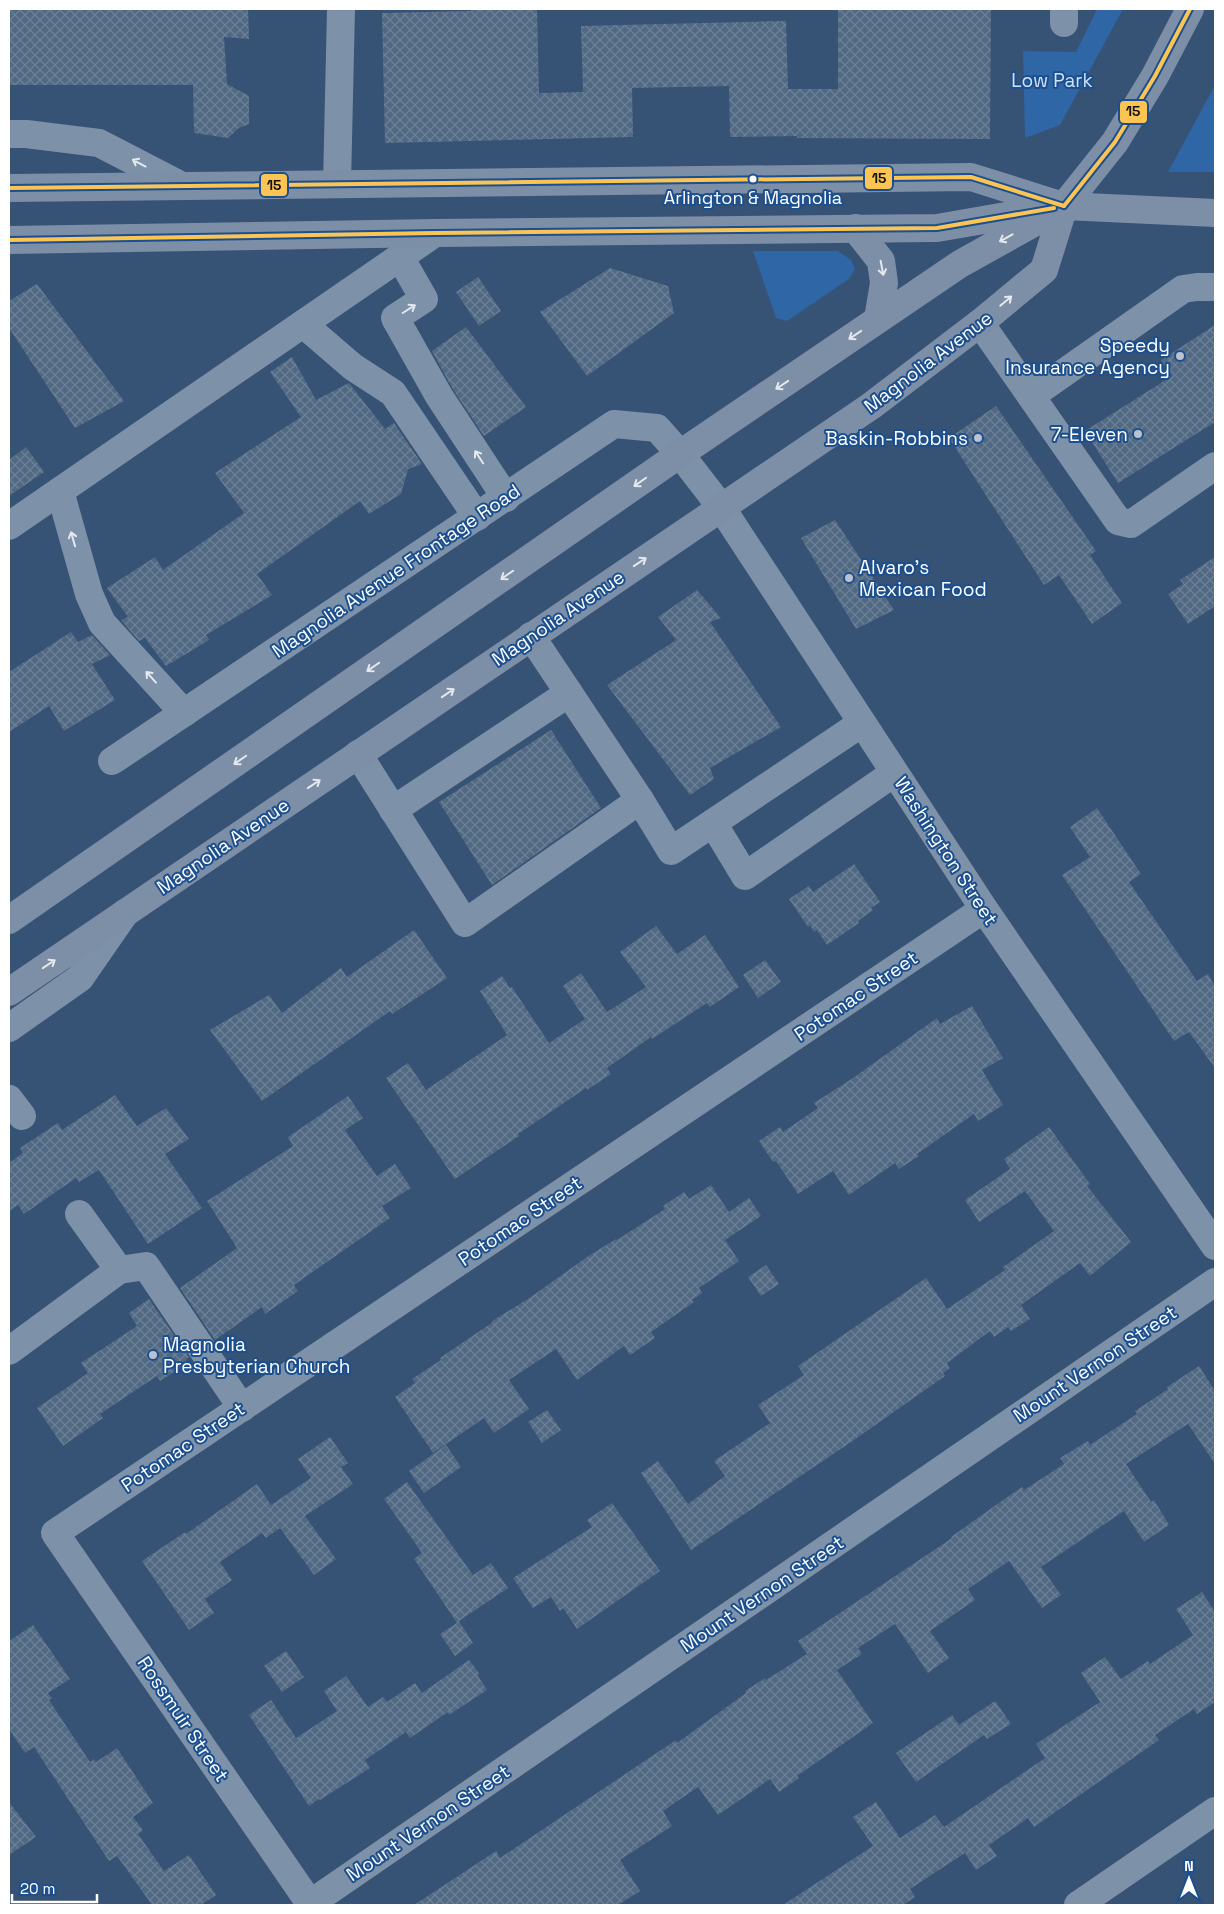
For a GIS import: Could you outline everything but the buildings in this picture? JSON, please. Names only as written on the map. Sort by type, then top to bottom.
[{"type":"main road","name":"Magnolia Avenue","points":[[9,992],[871,406],[980,323],[1044,270],[1064,206],[1115,142],[1154,76],[1190,9]]},
{"type":"main road","points":[[9,188],[971,177],[1064,206]]},
{"type":"main road","points":[[9,240],[937,228],[1064,206],[1215,213]]},
{"type":"main road","name":"Magnolia Avenue","points":[[9,920],[680,454],[878,319],[960,264],[1064,206]]},
{"type":"main road","points":[[855,228],[881,261],[884,283],[878,319]]},
{"type":"street","points":[[337,184],[341,9]]},
{"type":"street","points":[[9,134],[26,134],[99,143],[182,186]]},
{"type":"street","points":[[9,526],[435,233]]},
{"type":"street","points":[[400,257],[424,299],[395,318],[439,396],[506,498]]},
{"type":"street","points":[[1031,396],[1183,289],[1215,287]]},
{"type":"street","points":[[980,323],[1118,521],[1131,524],[1215,466]]},
{"type":"street","points":[[303,324],[353,367],[393,394],[477,517]]},
{"type":"street","name":"Magnolia Avenue Frontage Road","points":[[112,761],[614,424],[657,428],[680,454]]},
{"type":"street","name":"Washington Street","points":[[680,454],[720,507],[984,910],[1215,1246]]},
{"type":"street","points":[[60,491],[89,594],[102,623],[184,713]]},
{"type":"street","points":[[531,636],[640,800],[671,851],[862,723]]},
{"type":"street","points":[[393,810],[569,693]]},
{"type":"street","points":[[358,754],[465,923],[640,800]]},
{"type":"street","points":[[713,823],[745,876],[894,773]]},
{"type":"street","name":"Potomac Street","points":[[55,1533],[984,910]]},
{"type":"street","points":[[9,1028],[80,978],[126,912]]},
{"type":"street","points":[[79,1214],[119,1270]]},
{"type":"street","points":[[9,1351],[119,1270],[146,1266],[242,1408]]},
{"type":"street","name":"Mount Vernon Street","points":[[309,1905],[1215,1282]]},
{"type":"street","name":"Rossmuir Street","points":[[55,1533],[309,1905]]},
{"type":"street","points":[[1078,1905],[1215,1812]]},
{"type":"green space","name":"Low Park","points":[[1097,9],[1123,9],[1060,125],[1025,138],[1023,51],[1076,52]]},
{"type":"green space","points":[[1215,85],[1215,172],[1168,172]]},
{"type":"green space","points":[[753,251],[838,251],[851,260],[855,269],[849,279],[787,321],[776,318]]},
{"type":"transit line","name":"15","points":[[1064,206],[1115,142],[1155,76],[1190,9]]},
{"type":"transit line","name":"15","points":[[9,188],[971,177],[1064,206]]},
{"type":"transit line","name":"15","points":[[9,240],[937,228],[1054,208]]},
{"type":"place","name":"Arlington & Magnolia","points":[[753,179]]},
{"type":"place","name":"Speedy Insurance Agency","points":[[1180,356]]},
{"type":"place","name":"7-Eleven","points":[[1138,434]]},
{"type":"place","name":"Baskin-Robbins","points":[[978,438]]},
{"type":"place","name":"Alvaro's Mexican Food","points":[[849,578]]},
{"type":"place","name":"Magnolia Presbyterian Church","points":[[153,1355]]}]
